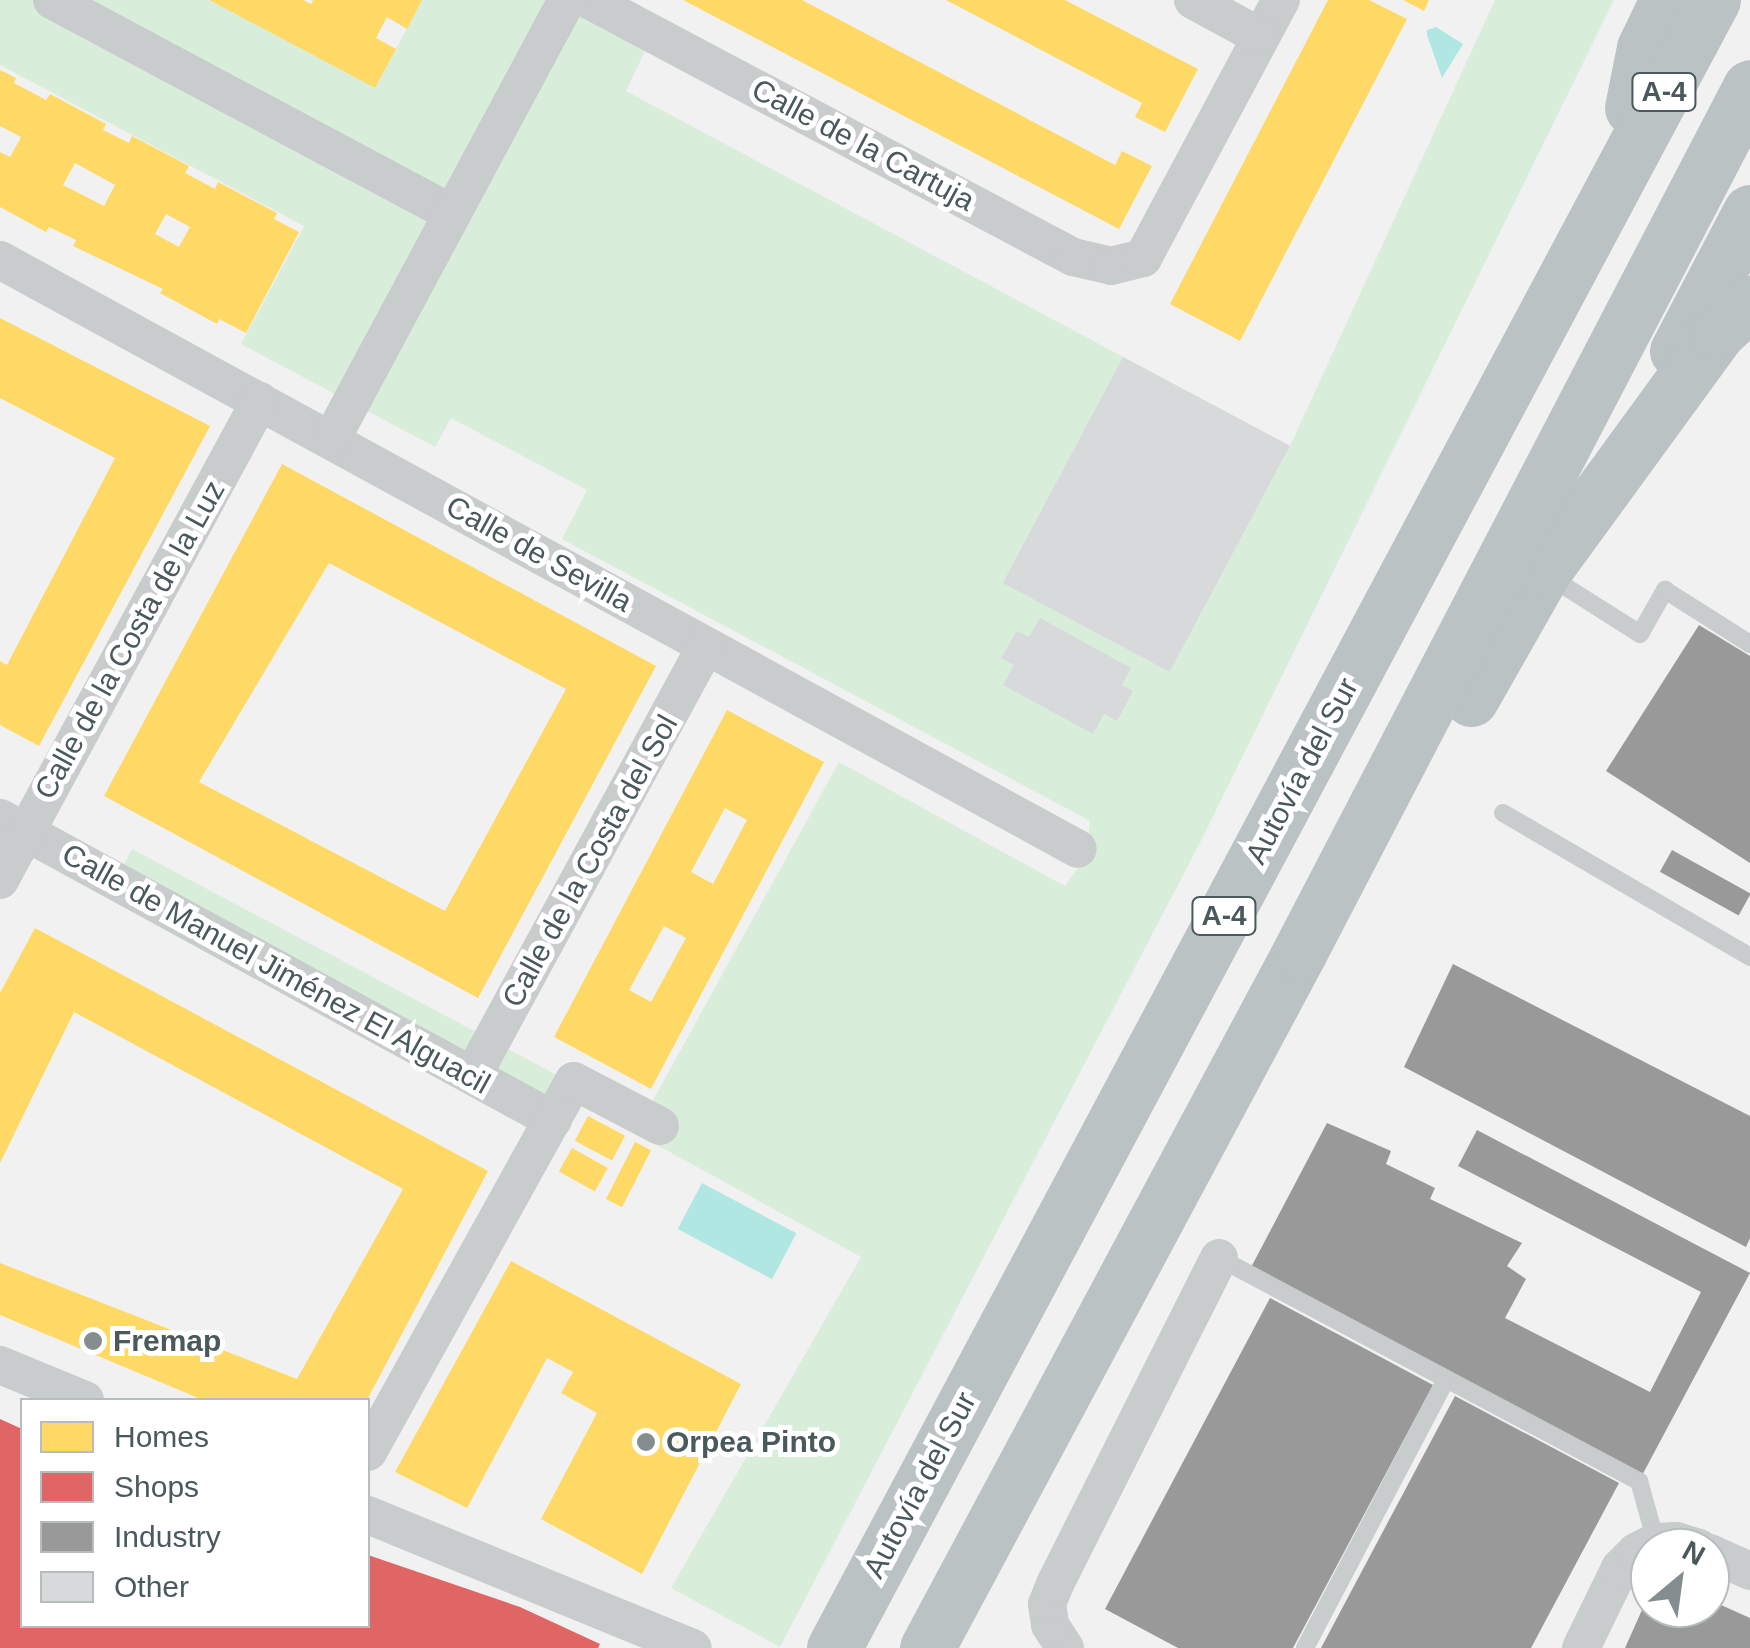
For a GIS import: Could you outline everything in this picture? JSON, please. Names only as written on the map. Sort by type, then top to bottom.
[{"type":"highway","points":[[1615,184],[1644,48],[1667,0]]},
{"type":"highway","name":"Autovía del Sur","points":[[834,1648],[1712,0]]},
{"type":"highway","name":"A-4","points":[[927,1648],[1299,953],[1750,87]]},
{"type":"highway","points":[[1606,486],[1750,212]]},
{"type":"highway","points":[[1299,953],[1388,848],[1542,572],[1717,333],[1750,303]]},
{"type":"street","points":[[52,0],[452,214]]},
{"type":"street","points":[[331,440],[567,0]]},
{"type":"street","name":"Calle de la Cartuja","points":[[589,0],[648,14],[1073,256],[1111,266],[1143,258],[1261,37]]},
{"type":"street","points":[[1193,0],[1261,37],[1281,0]]},
{"type":"street","name":"Calle de Sevilla","points":[[0,260],[1078,849]]},
{"type":"street","name":"Calle de la Costa de la Luz","points":[[0,880],[13,825],[260,401]]},
{"type":"street","name":"Calle de la Costa del Sol","points":[[473,1076],[706,646]]},
{"type":"street","name":"Calle de Manuel Jiménez El Alguacil","points":[[13,825],[553,1120]]},
{"type":"street","points":[[370,1448],[574,1081],[660,1126]]},
{"type":"street","points":[[1065,1648],[1050,1625],[1048,1604],[1055,1584],[1219,1258]]},
{"type":"street","points":[[0,1365],[80,1398]]},
{"type":"street","points":[[370,1516],[693,1648]]},
{"type":"street","points":[[1581,1648],[1620,1568],[1630,1558]]},
{"type":"lane","points":[[1542,572],[1640,634],[1665,590],[1750,644]]},
{"type":"lane","points":[[1503,813],[1750,957]]},
{"type":"lane","points":[[1219,1258],[1639,1481],[1652,1528]]},
{"type":"lane","points":[[1304,1648],[1446,1380]]},
{"type":"green space","points":[[0,0],[209,0],[375,88],[422,0],[550,0],[645,51],[626,91],[1290,446],[1495,0],[1614,0],[1203,837],[780,1647],[671,1588],[861,1257],[635,1133],[839,762],[1065,886],[1086,856],[1090,821],[562,539],[587,490],[451,418],[435,447],[241,344],[304,226],[0,65]]},
{"type":"green space","points":[[132,849],[561,1077],[536,1124],[107,896]]},
{"type":"water","points":[[1436,27],[1463,44],[1442,78],[1427,35],[1427,30]]},
{"type":"water","points":[[702,1183],[796,1233],[772,1279],[678,1229]]},
{"type":"building: Homes","points":[[209,0],[303,0],[311,4],[313,0],[422,0],[407,29],[387,17],[376,38],[396,49],[375,88]]},
{"type":"building: Homes","points":[[683,0],[802,0],[1115,165],[1122,151],[1152,166],[1119,229]]},
{"type":"building: Homes","points":[[946,0],[1065,0],[1198,69],[1165,132],[1135,117],[1142,103]]},
{"type":"building: Homes","points":[[1328,0],[1369,0],[1407,19],[1240,341],[1170,304]]},
{"type":"building: Homes","points":[[1403,0],[1429,0],[1424,11]]},
{"type":"building: Homes","points":[[0,70],[16,78],[14,83],[46,100],[50,94],[106,124],[103,130],[129,143],[132,136],[189,166],[185,173],[215,189],[218,182],[277,213],[274,219],[299,232],[246,333],[219,319],[217,324],[160,293],[163,289],[73,246],[76,240],[49,227],[46,232],[0,207],[0,152],[10,157],[21,137],[0,126]],"holes":[[[75,163],[115,185],[104,206],[63,185]],[[166,214],[190,227],[179,247],[155,234]]]},
{"type":"building: Homes","points":[[0,318],[210,426],[39,746],[0,725],[0,661],[7,665],[115,458],[0,398]]},
{"type":"building: Homes","points":[[282,464],[656,666],[478,998],[104,796]],"holes":[[[329,563],[566,689],[445,911],[199,782]]]},
{"type":"building: Homes","points":[[727,710],[824,762],[651,1089],[554,1037]],"holes":[[[725,808],[747,820],[713,884],[691,872]],[[664,926],[686,938],[651,1002],[629,990]]]},
{"type":"building: Homes","points":[[35,928],[488,1171],[368,1398],[198,1398],[0,1315],[0,1263],[297,1379],[403,1189],[74,1012],[0,1163],[0,993]]},
{"type":"building: Homes","points":[[588,1116],[625,1136],[612,1160],[575,1141]]},
{"type":"building: Homes","points":[[635,1142],[651,1150],[622,1207],[606,1199]]},
{"type":"building: Homes","points":[[572,1148],[608,1168],[595,1191],[559,1172]]},
{"type":"building: Homes","name":"Orpea Pinto","points":[[511,1261],[741,1384],[642,1574],[541,1519],[597,1413],[561,1393],[573,1372],[547,1358],[467,1508],[395,1472]]},
{"type":"building: Shops","points":[[0,1419],[20,1428],[20,1628],[370,1628],[370,1556],[520,1607],[600,1644],[598,1648],[0,1648]]},
{"type":"building: Industry","points":[[1699,625],[1750,656],[1750,863],[1606,771]]},
{"type":"building: Industry","points":[[1672,850],[1750,893],[1739,915],[1660,872]]},
{"type":"building: Industry","points":[[1453,964],[1750,1116],[1750,1238],[1746,1247],[1404,1067]]},
{"type":"building: Industry","points":[[1327,1123],[1391,1151],[1386,1164],[1435,1188],[1430,1199],[1522,1243],[1507,1266],[1526,1279],[1505,1318],[1650,1392],[1701,1292],[1458,1166],[1477,1130],[1750,1273],[1639,1481],[1248,1273]]},
{"type":"building: Industry","points":[[1270,1298],[1433,1385],[1293,1648],[1178,1648],[1105,1609]]},
{"type":"building: Industry","points":[[1455,1396],[1619,1483],[1531,1648],[1321,1648]]},
{"type":"building: Industry","points":[[1730,1609],[1750,1618],[1750,1648],[1625,1648],[1634,1628],[1730,1628]]},
{"type":"building: Other","points":[[1123,357],[1290,446],[1170,672],[1003,583]]},
{"type":"building: Other","points":[[1040,618],[1131,668],[1122,685],[1133,691],[1117,721],[1104,714],[1093,734],[1003,685],[1014,665],[1001,658],[1017,631],[1029,637]]},
{"type":"place","name":"Fremap","points":[[93,1341]]},
{"type":"place","name":"Orpea Pinto","points":[[646,1442]]}]
